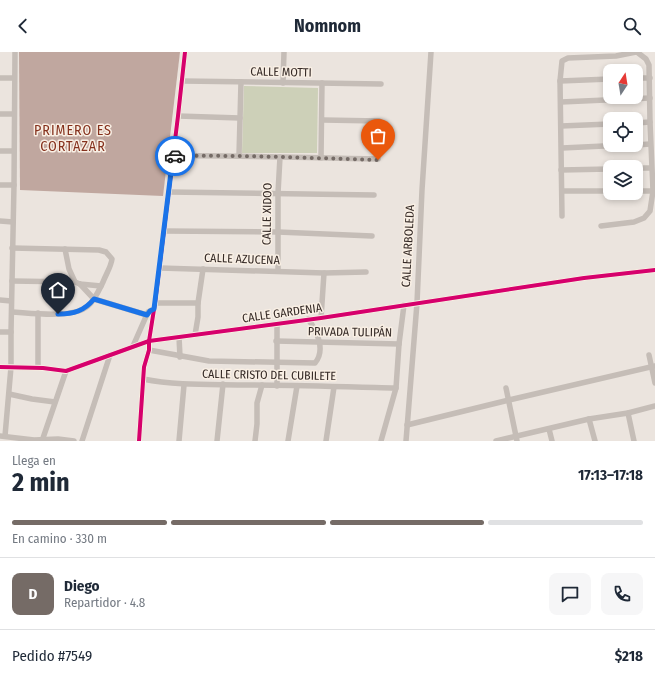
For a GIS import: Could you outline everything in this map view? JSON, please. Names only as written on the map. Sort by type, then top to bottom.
[{"type":"street","points":[[15,52],[11,367],[8,404],[3,436],[42,440],[58,439],[74,441]]},
{"type":"street","points":[[139,441],[144,367],[149,350],[149,341],[156,303],[185,52]]},
{"type":"street","points":[[283,83],[284,52]]},
{"type":"street","name":"CALLE ARBOLEDA","points":[[406,441],[417,303],[422,190],[431,52]]},
{"type":"street","points":[[562,216],[560,81],[562,61],[568,58],[616,56],[637,52],[648,61],[650,78],[650,144],[653,191],[650,211],[644,218],[634,222],[601,226]]},
{"type":"street","points":[[0,78],[14,78]]},
{"type":"street","points":[[643,78],[650,78]]},
{"type":"street","points":[[560,81],[603,79]]},
{"type":"street","name":"CALLE MOTTI","points":[[182,81],[381,84]]},
{"type":"street","points":[[239,155],[241,82]]},
{"type":"street","points":[[321,158],[323,120],[322,83]]},
{"type":"street","points":[[560,102],[650,98]]},
{"type":"street","points":[[0,114],[14,114]]},
{"type":"street","points":[[178,116],[240,118]]},
{"type":"street","points":[[323,120],[379,121]]},
{"type":"street","points":[[643,122],[650,122]]},
{"type":"street","points":[[561,126],[603,124]]},
{"type":"street","points":[[643,144],[650,144]]},
{"type":"street","points":[[562,148],[603,146]]},
{"type":"street","points":[[0,150],[14,151]]},
{"type":"street","points":[[173,156],[239,155],[378,160]]},
{"type":"street","name":"CALLE XIDOO","points":[[278,271],[278,193],[280,157]]},
{"type":"street","points":[[643,168],[651,168]]},
{"type":"street","points":[[561,170],[603,169]]},
{"type":"street","points":[[0,185],[14,185]]},
{"type":"street","points":[[562,191],[603,191]]},
{"type":"street","points":[[643,191],[653,191]]},
{"type":"street","points":[[169,192],[374,195]]},
{"type":"street","points":[[0,221],[13,222]]},
{"type":"street","points":[[164,231],[278,232],[372,236]]},
{"type":"street","points":[[12,248],[99,250],[106,252],[112,259],[94,299],[82,310],[69,314],[12,312]]},
{"type":"street","points":[[65,249],[69,269],[78,283],[94,299],[147,315]]},
{"type":"street","name":"CALLE AZUCENA","points":[[160,268],[324,273],[366,272]]},
{"type":"street","points":[[195,334],[203,269]]},
{"type":"street","name":"CALLE GARDENIA","points":[[66,371],[149,341],[321,318],[584,278],[655,270]]},
{"type":"street","points":[[321,318],[324,273]]},
{"type":"street","points":[[12,280],[78,283],[101,286]]},
{"type":"street","points":[[0,300],[11,301]]},
{"type":"street","points":[[156,303],[198,303]]},
{"type":"street","points":[[380,441],[396,388],[399,344],[404,305]]},
{"type":"street","points":[[133,346],[147,315],[154,309]]},
{"type":"street","points":[[38,313],[38,368]]},
{"type":"street","points":[[149,350],[209,362],[277,362],[310,364],[317,362],[320,342],[315,328],[308,319]]},
{"type":"street","points":[[277,324],[277,386]]},
{"type":"street","points":[[0,332],[11,332]]},
{"type":"street","points":[[179,337],[180,357]]},
{"type":"street","name":"PRIVADA TULIPÁN","points":[[276,341],[399,344]]},
{"type":"street","points":[[82,441],[110,355]]},
{"type":"street","points":[[649,355],[653,367],[655,383]]},
{"type":"street","points":[[0,367],[58,369],[66,371],[42,440]]},
{"type":"street","points":[[407,425],[653,367]]},
{"type":"street","name":"CALLE CRISTO DEL CUBILETE","points":[[143,379],[160,383],[175,383],[184,385],[223,384],[396,388]]},
{"type":"street","points":[[217,441],[223,384]]},
{"type":"street","points":[[179,441],[184,385]]},
{"type":"street","points":[[255,441],[257,403],[262,385]]},
{"type":"street","points":[[288,441],[297,386]]},
{"type":"street","points":[[326,441],[334,387]]},
{"type":"street","points":[[506,388],[516,439]]},
{"type":"street","points":[[9,394],[55,402]]},
{"type":"street","points":[[0,404],[8,404]]},
{"type":"street","points":[[496,441],[516,439],[589,419],[628,413],[655,406]]},
{"type":"street","points":[[628,413],[634,441]]},
{"type":"street","points":[[589,419],[594,441]]},
{"type":"street","points":[[549,429],[552,441]]},
{"type":"green space","points":[[244,86],[318,88],[317,153],[242,153]]},
{"type":"building","points":[[19,52],[180,52],[163,196],[20,190]]},
{"type":"cycle path","points":[[139,441],[144,367],[149,350],[185,52]]},
{"type":"cycle path","points":[[0,367],[43,368],[66,371],[149,341],[321,318],[584,278],[655,270]]},
{"type":"way so far","points":[[175,156],[239,155],[378,160]]},
{"type":"district","name":"PRIMERO ES CORTAZAR","points":[[73,138]]},
{"type":"route","points":[[58,314],[69,314],[82,310],[94,299],[147,315],[148,312],[154,309],[173,156],[175,156]]}]
